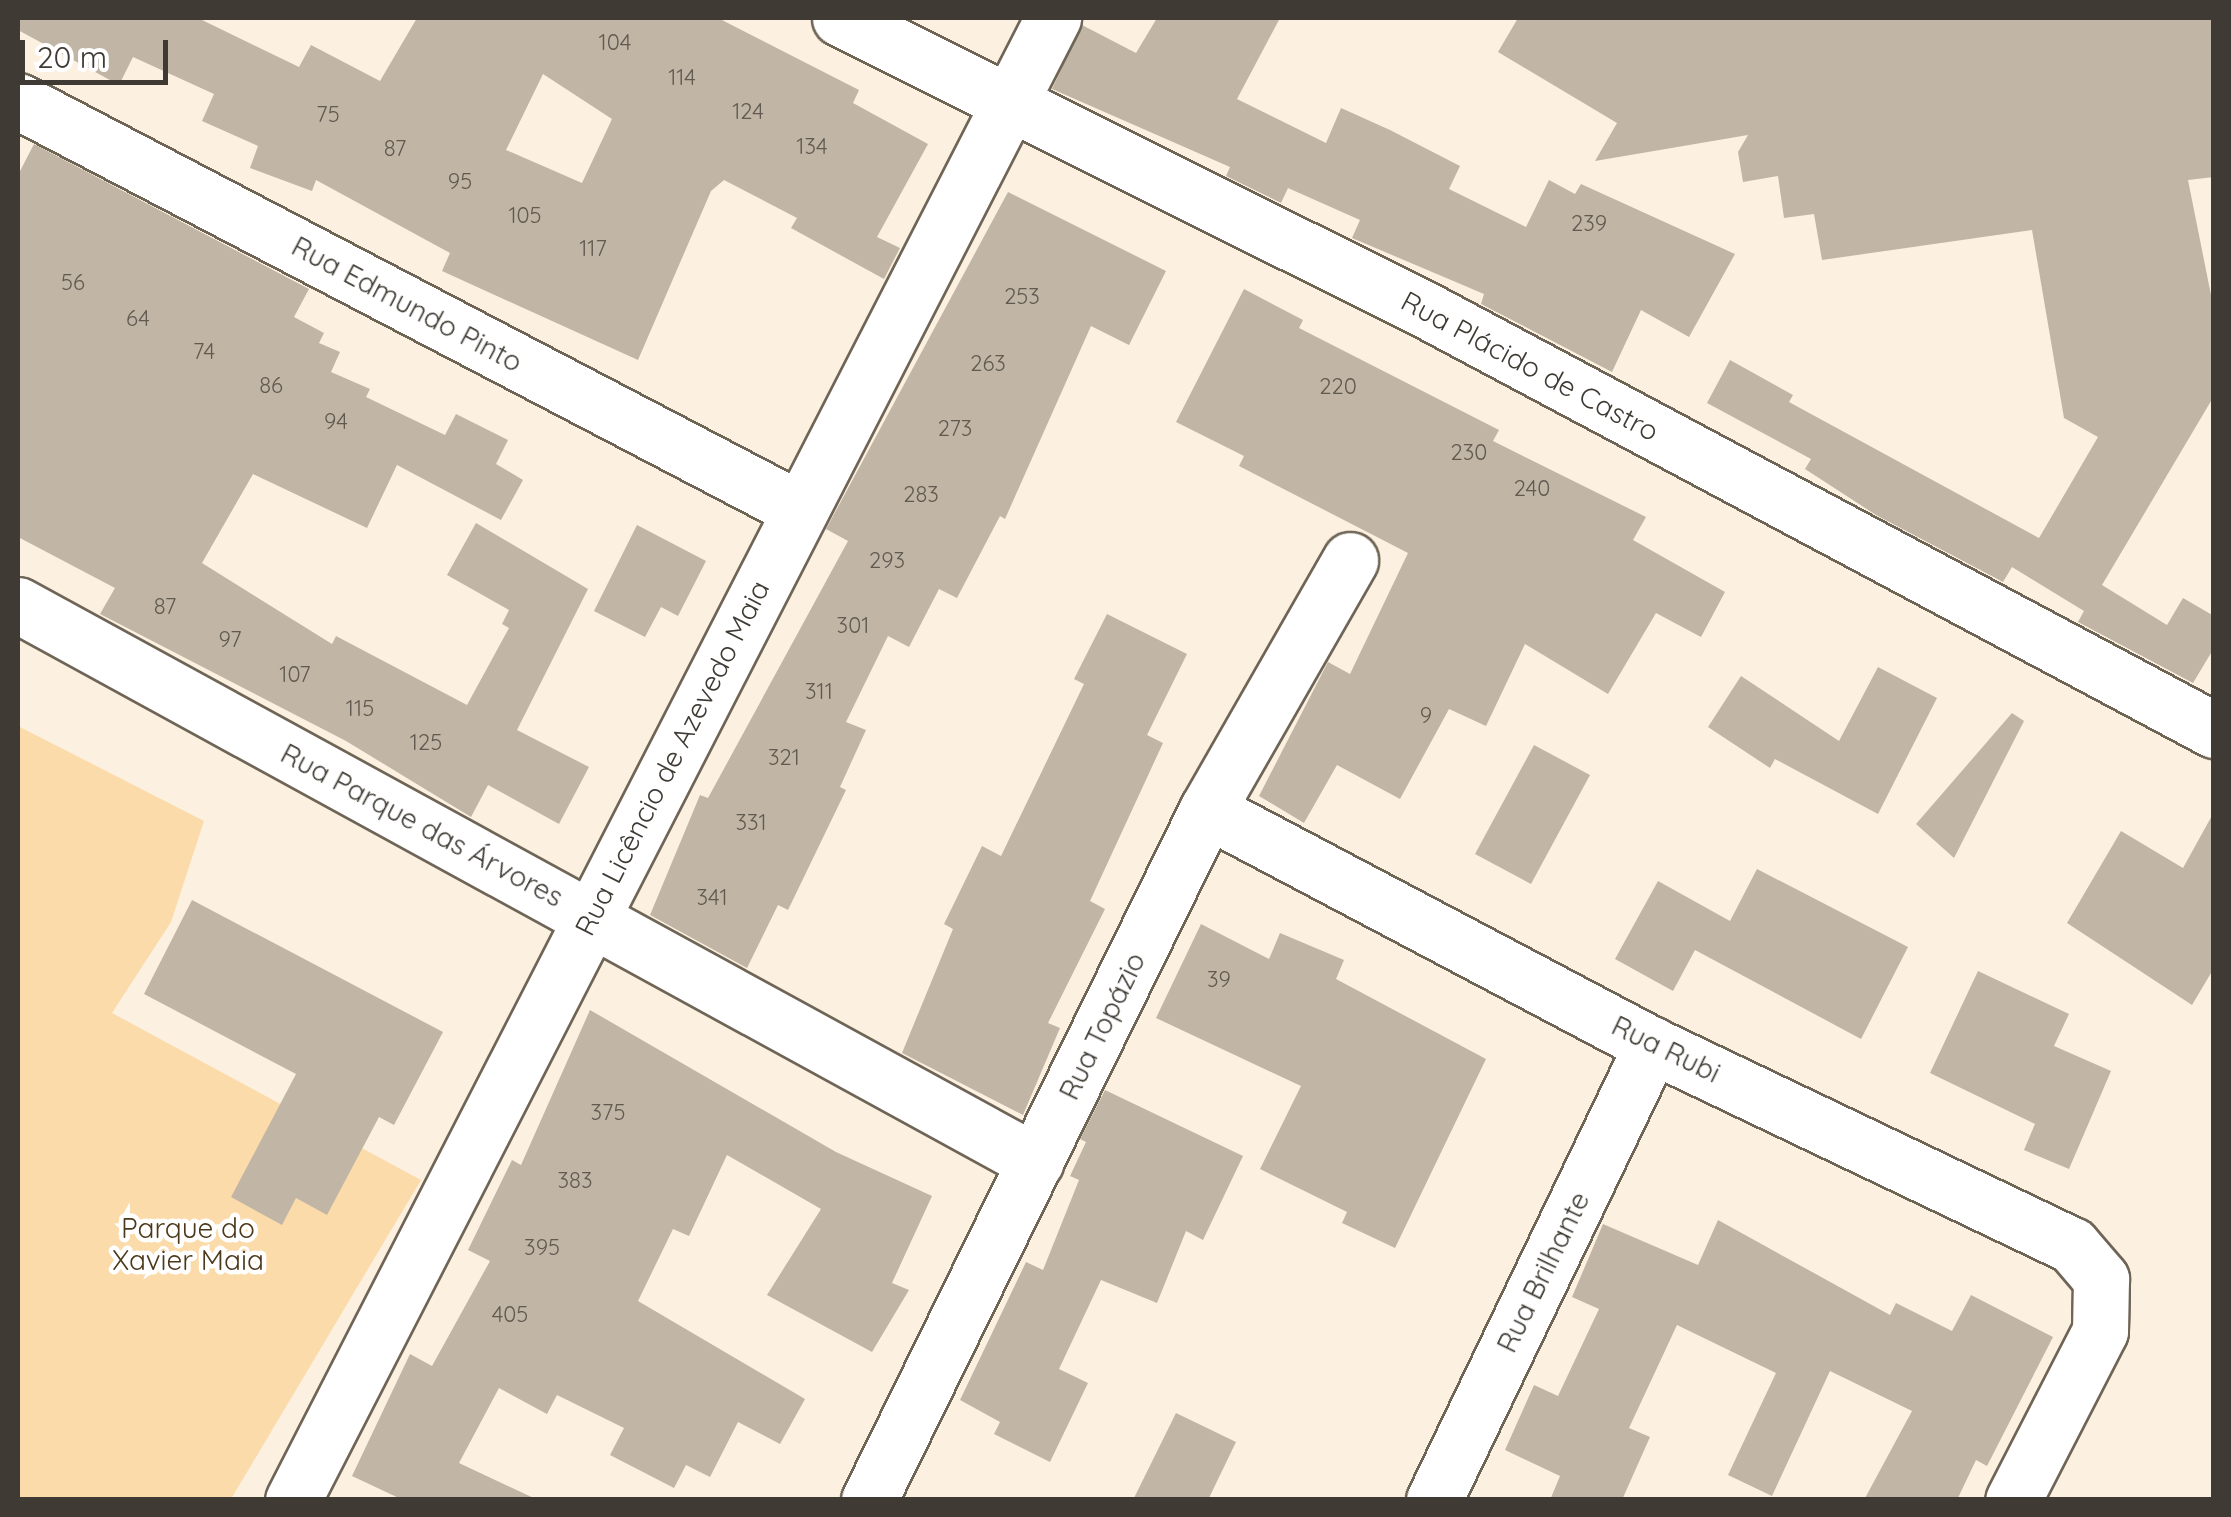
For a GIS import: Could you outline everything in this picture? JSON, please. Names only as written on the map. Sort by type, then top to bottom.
[{"type":"street","name":"Rua Plácido de Castro","points":[[840,18],[1006,105],[1426,310],[2214,730]]},
{"type":"street","name":"Rua Licêncio de Azevedo Maia","points":[[293,1500],[797,508],[1054,18]]},
{"type":"street","name":"Rua Edmundo Pinto","points":[[18,101],[797,508]]},
{"type":"street","name":"Rua Topázio","points":[[869,1500],[1207,810],[1350,560]]},
{"type":"street","name":"Rua Parque das Árvores","points":[[18,605],[594,914],[1036,1162]]},
{"type":"street","name":"Rua Rubi","points":[[1207,810],[1652,1045],[2072,1245],[2100,1279],[2106,1300],[2078,1385],[2013,1500]]},
{"type":"street","name":"Rua Brilhante","points":[[1434,1500],[1652,1045]]},
{"type":"green space","name":"Parque do Xavier Maia","points":[[18,726],[204,821],[171,922],[112,1013],[421,1180],[231,1499],[18,1499]]},
{"type":"building","points":[[18,18],[198,18],[299,67],[311,45],[380,81],[417,18],[718,18],[859,90],[853,103],[928,144],[877,237],[900,248],[884,279],[791,228],[797,218],[724,180],[711,191],[638,360],[442,271],[450,253],[316,180],[312,191],[250,168],[258,146],[202,121],[214,94],[133,57],[119,85],[18,30]],"holes":[[[543,74],[612,119],[582,183],[506,150]]]},
{"type":"building","points":[[1157,18],[1280,18],[1237,99],[1326,143],[1341,108],[1460,166],[1449,189],[1526,227],[1549,180],[1575,194],[1581,184],[1735,254],[1689,337],[1641,310],[1612,372],[1481,304],[1484,294],[1352,238],[1360,220],[1288,188],[1281,203],[1226,176],[1230,167],[1052,89],[1082,25],[1136,53]]},
{"type":"building","points":[[1518,18],[2214,18],[2214,177],[2188,180],[2214,310],[2214,396],[2102,585],[2167,625],[2183,598],[2214,616],[2214,648],[2193,683],[2078,622],[2084,611],[2012,567],[2003,582],[1876,515],[1805,469],[1811,459],[1707,403],[1730,360],[1793,395],[1789,402],[2039,538],[2098,437],[2064,418],[2032,230],[1822,260],[1814,214],[1784,218],[1778,176],[1743,182],[1738,152],[1748,135],[1595,161],[1617,123],[1498,52]]},
{"type":"building","points":[[34,144],[309,289],[294,317],[324,333],[319,343],[340,352],[331,372],[370,389],[366,397],[445,435],[456,414],[508,440],[496,464],[523,480],[501,520],[397,465],[367,528],[253,474],[202,563],[332,644],[336,636],[467,705],[509,628],[502,624],[509,610],[447,575],[476,523],[588,589],[517,730],[589,767],[559,824],[488,785],[471,817],[346,741],[100,614],[115,588],[18,537],[18,175]]},
{"type":"building","points":[[1008,192],[1166,271],[1129,345],[1091,326],[1005,519],[1000,516],[957,598],[939,589],[909,647],[888,636],[846,722],[866,730],[840,787],[846,790],[788,910],[778,905],[747,968],[650,915],[700,795],[708,798],[848,541],[826,529]]},
{"type":"building","points":[[1244,289],[1303,320],[1299,328],[1499,430],[1493,441],[1646,517],[1633,540],[1725,592],[1701,637],[1656,613],[1608,694],[1525,644],[1486,726],[1449,709],[1400,799],[1337,765],[1304,823],[1259,796],[1328,662],[1350,674],[1408,553],[1239,466],[1244,456],[1176,422]]},
{"type":"building","points":[[637,525],[706,561],[678,616],[661,607],[645,637],[594,611]]},
{"type":"building","points":[[1107,614],[1187,654],[1147,735],[1163,743],[1090,901],[1105,909],[1048,1023],[1060,1028],[1023,1115],[902,1053],[953,929],[944,924],[982,846],[1001,856],[1084,684],[1074,679]]},
{"type":"building","points":[[1878,667],[1937,698],[1878,814],[1775,759],[1770,768],[1708,727],[1741,676],[1839,741]]},
{"type":"building","points":[[2012,713],[2024,721],[1954,858],[1916,824]]},
{"type":"building","points":[[1534,745],[1590,775],[1531,884],[1475,854]]},
{"type":"building","points":[[2214,812],[2214,968],[2192,1005],[2067,923],[2121,831],[2183,868]]},
{"type":"building","points":[[1757,869],[1908,947],[1861,1039],[1695,950],[1673,991],[1615,959],[1658,881],[1730,921]]},
{"type":"building","points":[[192,900],[443,1032],[394,1125],[379,1117],[327,1215],[296,1198],[282,1225],[231,1197],[296,1074],[144,994]]},
{"type":"building","points":[[1201,924],[1269,959],[1280,933],[1344,960],[1336,979],[1486,1059],[1395,1248],[1342,1223],[1347,1212],[1260,1169],[1301,1086],[1156,1018]]},
{"type":"building","points":[[1978,971],[2069,1014],[2054,1046],[2111,1071],[2069,1169],[2024,1150],[2035,1124],[1930,1073]]},
{"type":"building","points":[[590,1010],[836,1152],[932,1196],[892,1283],[909,1290],[872,1352],[767,1295],[821,1209],[727,1155],[689,1236],[673,1229],[638,1301],[805,1399],[780,1444],[738,1422],[710,1477],[686,1465],[674,1488],[610,1455],[624,1428],[557,1395],[547,1414],[499,1388],[459,1463],[538,1500],[403,1500],[352,1476],[410,1354],[432,1366],[490,1261],[468,1250],[512,1160],[521,1165]]},
{"type":"building","points":[[1105,1090],[1243,1156],[1203,1240],[1186,1231],[1157,1303],[1101,1280],[1059,1369],[1088,1383],[1050,1462],[994,1434],[1000,1422],[960,1400],[1026,1262],[1043,1270],[1079,1180],[1070,1176],[1086,1142],[1080,1139]]},
{"type":"building","points":[[1718,1220],[1890,1315],[1896,1303],[1952,1331],[1971,1295],[2053,1337],[1987,1466],[1976,1460],[1957,1500],[1864,1500],[1912,1411],[1830,1371],[1772,1496],[1728,1475],[1776,1373],[1677,1325],[1629,1428],[1650,1437],[1622,1500],[1550,1500],[1560,1476],[1505,1450],[1534,1385],[1558,1396],[1599,1309],[1572,1297],[1603,1224],[1698,1265]]},
{"type":"building","points":[[1176,1413],[1236,1442],[1208,1500],[1133,1500]]}]
